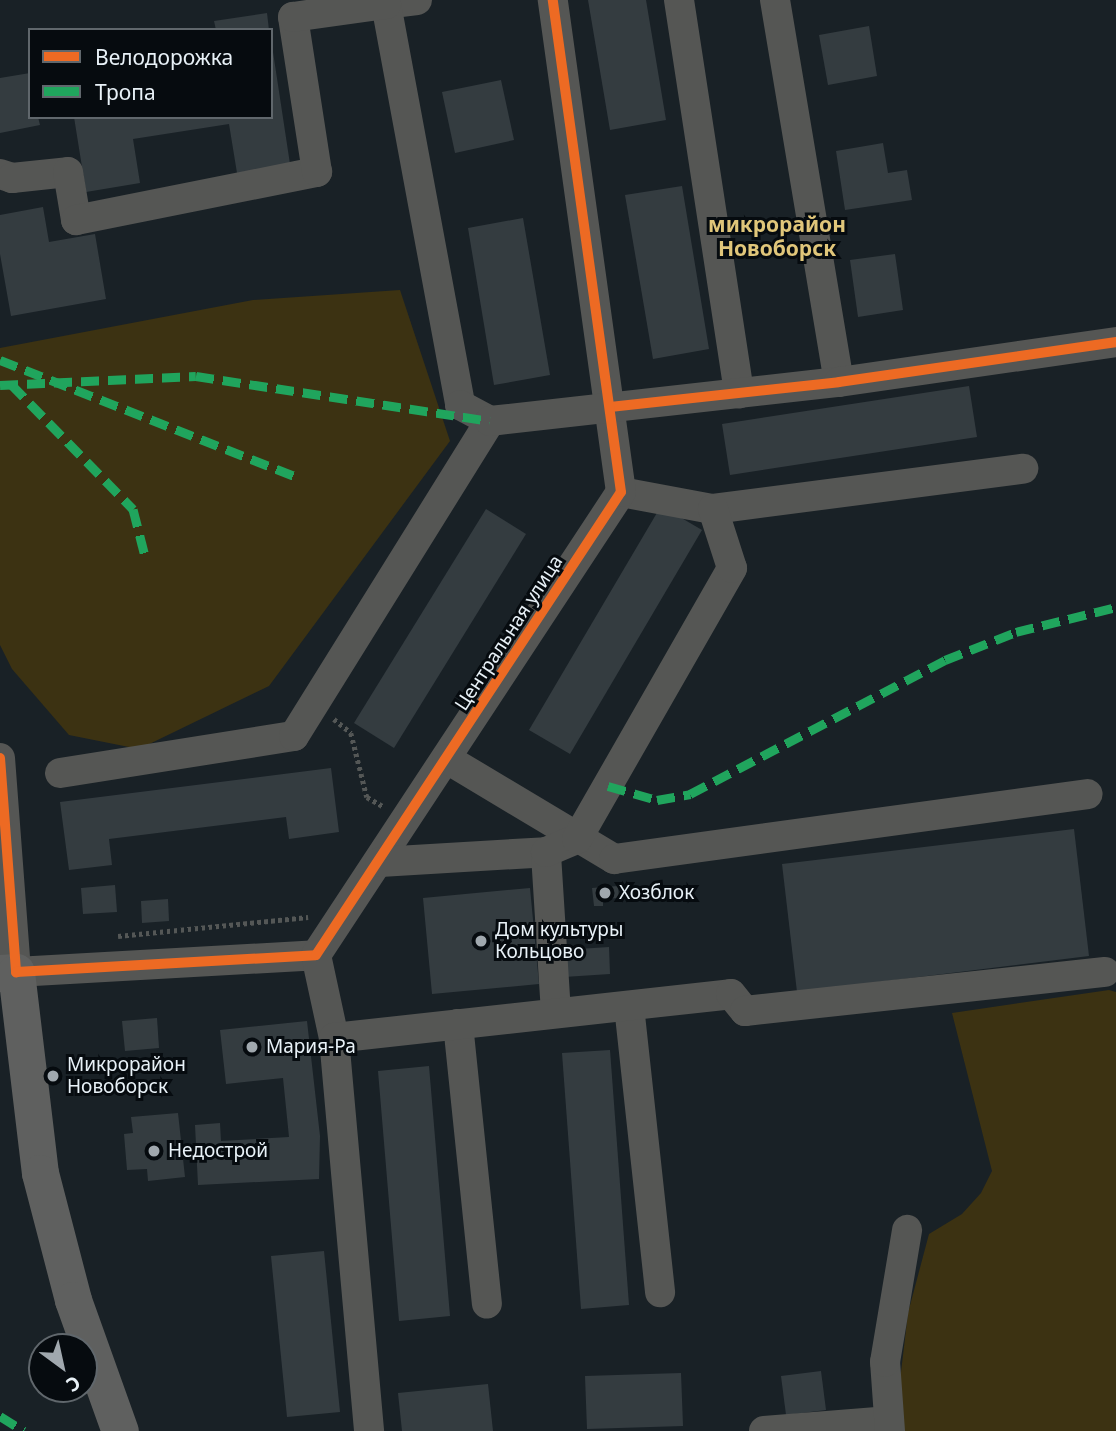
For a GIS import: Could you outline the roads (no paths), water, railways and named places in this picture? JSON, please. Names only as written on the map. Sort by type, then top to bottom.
[{"type":"main road","points":[[8,973],[40,1173],[73,1300],[120,1431]]},
{"type":"street","points":[[0,174],[12,178],[68,173],[76,220],[317,172],[293,17],[417,0]]},
{"type":"street","points":[[553,0],[621,492],[713,509],[1023,469]]},
{"type":"street","points":[[679,0],[739,393]]},
{"type":"street","points":[[775,0],[839,382]]},
{"type":"street","points":[[386,4],[460,405],[490,421],[839,382],[1116,342]]},
{"type":"street","points":[[60,773],[294,736],[490,421]]},
{"type":"street","name":"Центральная улица","points":[[316,955],[380,862],[621,492]]},
{"type":"street","points":[[380,862],[546,852],[577,839],[732,568],[713,509]]},
{"type":"street","points":[[0,758],[8,973],[316,955],[334,1038],[369,1431]]},
{"type":"street","points":[[447,760],[614,859],[1088,794]]},
{"type":"street","points":[[546,852],[556,1013]]},
{"type":"street","points":[[334,1038],[731,994],[745,1011],[1105,972]]},
{"type":"street","points":[[629,1006],[660,1292]]},
{"type":"street","points":[[458,1024],[487,1303]]},
{"type":"street","points":[[764,1431],[888,1426],[885,1362],[907,1230]]},
{"type":"place","name":"Хозблок","points":[[605,893]]},
{"type":"place","name":"Дом культуры Кольцово","points":[[481,941]]},
{"type":"place","name":"Мария-Ра","points":[[252,1047]]},
{"type":"place","name":"Микрорайон Новоборск","points":[[53,1076]]},
{"type":"place","name":"Недострой","points":[[154,1151]]},
{"type":"district","name":"микрорайон Новоборск","points":[[777,236]]}]
